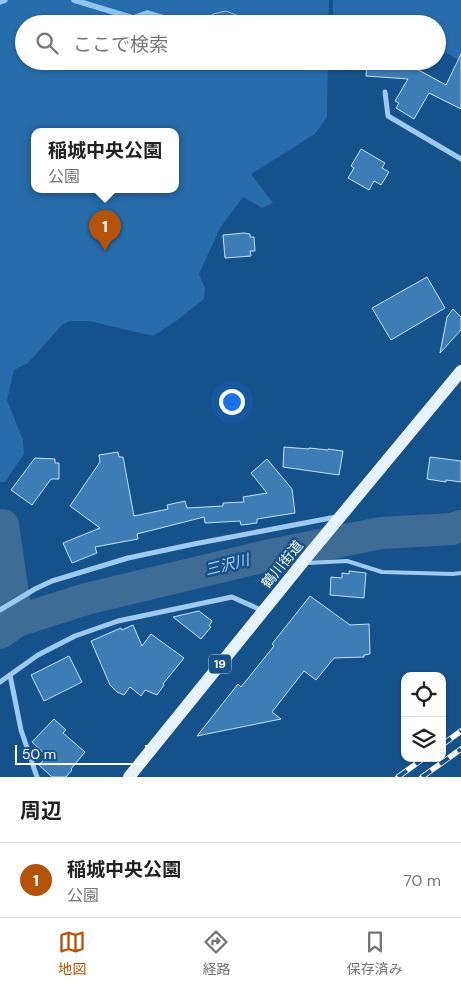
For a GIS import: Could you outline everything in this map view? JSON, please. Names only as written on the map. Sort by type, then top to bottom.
[{"type":"main road","name":"鶴川街道","points":[[129,777],[311,552],[461,372]]},
{"type":"street","points":[[385,92],[388,116],[461,160]]},
{"type":"street","points":[[0,610],[52,581],[128,558],[342,516]]},
{"type":"street","points":[[0,682],[38,655],[75,636],[118,621],[232,597],[264,611]]},
{"type":"street","points":[[10,675],[21,730],[37,777]]},
{"type":"lane","points":[[302,563],[347,561],[382,572],[461,573]]},
{"type":"shaded area","points":[[0,0],[329,0],[328,15],[15,15],[15,70],[328,70],[327,117],[315,134],[251,174],[273,203],[262,208],[243,197],[220,228],[199,274],[205,288],[204,299],[153,336],[89,321],[70,321],[62,325],[28,363],[14,370],[7,400],[23,440],[24,454],[5,482],[0,482]]},
{"type":"shaded area","points":[[333,0],[461,0],[461,61],[446,53],[446,15],[333,15]]},
{"type":"shaded area","points":[[226,11],[236,15],[212,15]]},
{"type":"building","points":[[461,54],[461,109],[429,93],[414,119],[396,108],[399,103],[395,101],[408,79],[366,76],[366,70],[418,70],[446,85]]},
{"type":"building","points":[[361,149],[385,163],[382,168],[389,172],[381,185],[374,181],[369,190],[348,178],[354,168],[351,166]]},
{"type":"building","points":[[244,233],[254,237],[255,251],[250,251],[251,256],[225,258],[223,235]]},
{"type":"building","points":[[427,277],[445,308],[391,340],[372,308]]},
{"type":"building","points":[[453,309],[461,317],[461,330],[440,353],[447,317]]},
{"type":"building","points":[[284,447],[343,451],[339,475],[283,467]]},
{"type":"building","points":[[118,452],[119,457],[123,457],[134,516],[168,509],[167,505],[185,501],[187,508],[223,506],[223,503],[244,502],[243,497],[267,493],[251,473],[267,459],[292,489],[295,513],[257,519],[257,523],[241,525],[240,521],[205,523],[204,517],[137,534],[138,539],[95,547],[97,553],[72,563],[63,543],[100,528],[70,506],[100,462],[99,455]]},
{"type":"building","points":[[430,457],[461,461],[461,482],[427,479]]},
{"type":"building","points":[[35,458],[55,459],[55,463],[59,463],[59,479],[51,479],[32,505],[11,490]]},
{"type":"building","points":[[349,571],[366,573],[364,598],[330,595],[331,577],[342,578],[342,573],[349,574]]},
{"type":"building","points":[[310,596],[350,625],[369,624],[370,654],[364,655],[364,657],[334,658],[316,680],[304,671],[272,712],[281,719],[197,736],[238,684],[241,687],[274,646],[272,644]]},
{"type":"building","points":[[199,611],[212,621],[209,626],[211,627],[201,639],[173,617]]},
{"type":"building","points":[[133,625],[142,646],[151,634],[184,658],[163,684],[157,695],[145,690],[141,696],[130,687],[124,695],[117,692],[110,685],[91,641]]},
{"type":"building","points":[[69,656],[82,682],[44,701],[31,675]]},
{"type":"building","points":[[54,719],[66,730],[63,733],[85,752],[66,777],[52,777],[39,765],[47,756],[32,742]]},
{"type":"waterway","points":[[0,2],[5,0]]},
{"type":"waterway","points":[[74,0],[123,15]]},
{"type":"waterway","points":[[141,15],[147,13],[154,15]]},
{"type":"waterway","points":[[3,525],[17,621]]},
{"type":"waterway","name":"三沢川","points":[[0,633],[17,621],[86,599],[266,556],[381,533],[452,529],[461,526]]},
{"type":"railway","points":[[446,742],[461,731]]},
{"type":"railway","points":[[422,777],[461,749]]},
{"type":"railway","points":[[398,777],[419,762]]},
{"type":"place","name":"稲城中央公園","points":[[105,251]]}]
